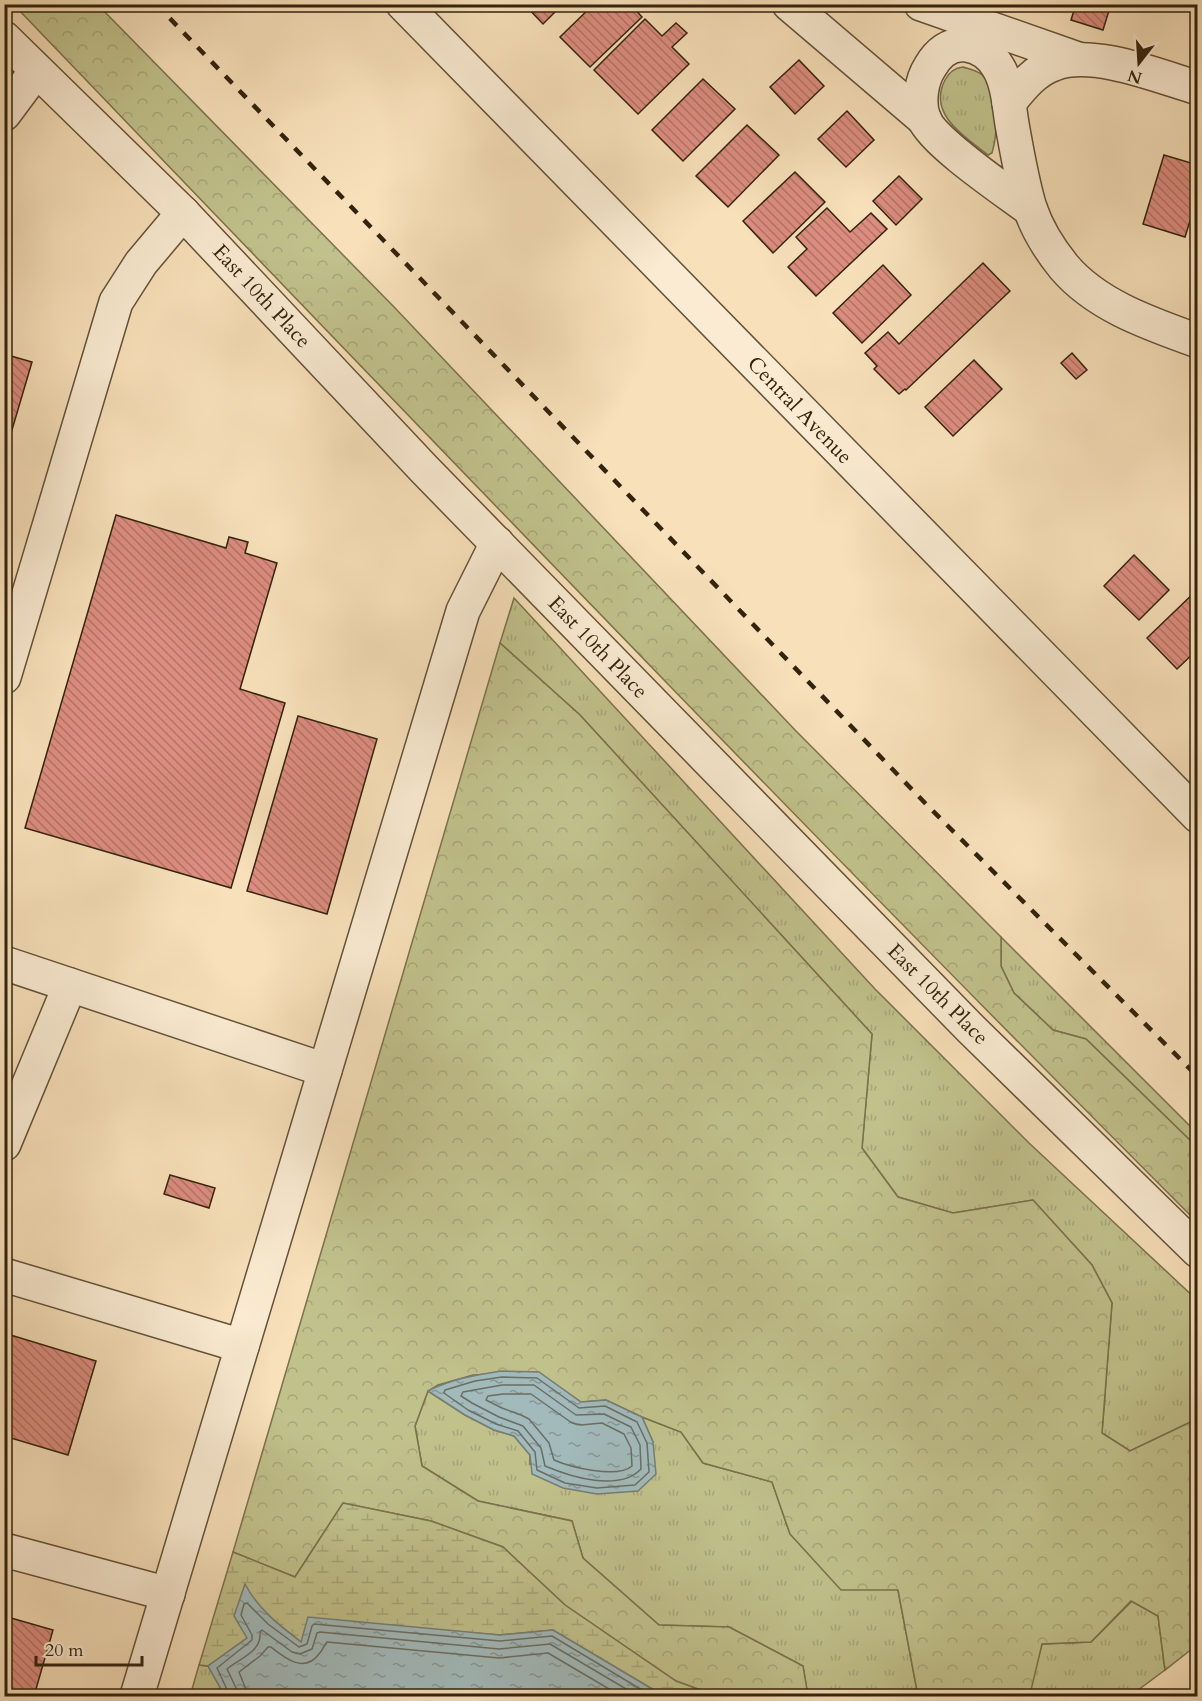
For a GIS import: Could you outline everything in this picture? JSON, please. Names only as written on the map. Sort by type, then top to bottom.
[{"type":"street","name":"Central Avenue","points":[[404,4],[1197,816]]},
{"type":"street","points":[[789,4],[925,120]]},
{"type":"street","points":[[921,4],[1078,59],[1106,62],[1197,88]]},
{"type":"street","name":"East 10th Place","points":[[4,38],[183,213],[497,543],[971,1029],[1197,1251]]},
{"type":"street","points":[[1031,210],[949,148],[934,134],[925,120],[921,106],[922,86],[935,58],[946,48],[960,45],[976,46],[989,55],[999,68],[1009,103],[1031,210],[1051,249],[1066,268],[1091,292],[1153,324],[1197,341]]},
{"type":"street","points":[[1009,103],[1022,87],[1043,70],[1053,64],[1078,59]]},
{"type":"street","points":[[4,114],[36,70]]},
{"type":"street","points":[[4,677],[116,302],[141,263],[183,213]]},
{"type":"street","points":[[137,1696],[463,612],[497,543]]},
{"type":"street","points":[[4,963],[326,1070]]},
{"type":"street","points":[[4,1144],[70,985]]},
{"type":"street","points":[[4,1275],[242,1346]]},
{"type":"street","points":[[4,1551],[168,1594]]},
{"type":"green space","points":[[14,5],[98,5],[395,308],[795,730],[1001,937],[1001,966],[1014,993],[1053,1030],[1086,1039],[1197,1147],[1197,1222],[750,769]]},
{"type":"green space","points":[[963,67],[981,74],[987,81],[994,100],[996,123],[994,145],[992,153],[988,155],[951,124],[941,104],[941,92],[947,77],[954,69]]},
{"type":"green space","points":[[514,598],[875,989],[1029,1143],[1197,1300],[1197,1419],[1130,1451],[1102,1433],[1112,1303],[1092,1265],[1033,1200],[953,1213],[898,1197],[862,1148],[872,1034],[580,715],[500,643]]},
{"type":"green space","points":[[500,643],[580,715],[872,1034],[862,1148],[898,1197],[953,1213],[1033,1200],[1092,1265],[1112,1303],[1102,1433],[1130,1451],[1197,1419],[1197,1645],[1165,1670],[1158,1616],[1131,1601],[1091,1642],[1042,1644],[1031,1690],[1035,1696],[918,1696],[898,1590],[841,1590],[790,1534],[772,1482],[703,1463],[681,1432],[606,1400],[581,1402],[538,1372],[473,1375],[438,1385],[428,1391],[415,1426],[422,1466],[478,1501],[572,1521],[583,1558],[659,1625],[729,1627],[803,1666],[808,1696],[717,1696],[676,1681],[565,1605],[503,1547],[431,1521],[343,1503],[295,1577],[233,1552]]},
{"type":"green space","points":[[1001,937],[1197,1133],[1197,1147],[1086,1039],[1053,1030],[1014,993],[1001,966]]},
{"type":"green space","points":[[428,1391],[465,1415],[494,1430],[514,1436],[530,1455],[530,1464],[653,1442],[642,1417],[681,1432],[703,1463],[772,1482],[790,1534],[898,1590],[918,1696],[808,1696],[803,1666],[729,1627],[659,1625],[583,1558],[572,1521],[478,1501],[422,1466],[415,1426]]},
{"type":"green space","points":[[343,1503],[431,1521],[503,1547],[565,1605],[676,1681],[717,1696],[664,1696],[553,1630],[500,1635],[408,1628],[301,1642],[253,1600],[247,1638],[208,1666],[199,1665],[233,1552],[295,1577]]},
{"type":"green space","points":[[1132,1601],[1158,1616],[1165,1670],[1130,1696],[1035,1696],[1030,1690],[1042,1644],[1091,1642]]},
{"type":"green space","points":[[199,1665],[208,1666],[225,1696],[190,1696]]},
{"type":"water","points":[[501,1371],[539,1372],[581,1402],[606,1400],[642,1417],[653,1442],[656,1474],[638,1491],[597,1494],[563,1488],[532,1474],[530,1455],[514,1436],[494,1430],[465,1415],[428,1391],[455,1380]]},
{"type":"water","points":[[245,1584],[263,1609],[301,1642],[308,1617],[500,1635],[553,1630],[664,1696],[225,1696],[208,1666],[247,1638],[234,1616]]},
{"type":"building","points":[[524,4],[563,4],[543,24]]},
{"type":"building","points":[[594,4],[630,4],[642,17],[590,67],[560,37]]},
{"type":"building","points":[[1076,4],[1111,4],[1103,30],[1071,20]]},
{"type":"building","points":[[645,19],[662,36],[676,23],[687,33],[672,47],[689,64],[638,114],[594,70]]},
{"type":"building","points":[[799,60],[824,86],[795,114],[770,87]]},
{"type":"building","points":[[703,79],[735,109],[683,161],[652,130]]},
{"type":"building","points":[[847,111],[874,140],[846,167],[818,139]]},
{"type":"building","points":[[747,125],[779,155],[728,207],[696,176]]},
{"type":"building","points":[[1164,155],[1198,165],[1198,195],[1185,237],[1143,224]]},
{"type":"building","points":[[795,172],[825,202],[773,253],[743,221]]},
{"type":"building","points":[[899,176],[922,199],[896,225],[873,201]]},
{"type":"building","points":[[827,208],[850,232],[871,213],[887,229],[816,296],[788,267],[807,249],[796,237]]},
{"type":"building","points":[[983,263],[1010,291],[906,390],[899,394],[874,369],[877,366],[865,353],[888,332],[899,344]]},
{"type":"building","points":[[883,265],[911,295],[862,343],[833,313]]},
{"type":"building","points":[[1072,353],[1087,370],[1076,379],[1061,363]]},
{"type":"building","points":[[4,354],[32,362],[4,457]]},
{"type":"building","points":[[974,360],[1002,389],[953,436],[925,407]]},
{"type":"building","points":[[116,515],[226,548],[229,537],[248,542],[245,553],[277,563],[240,689],[285,703],[231,888],[25,828]]},
{"type":"building","points":[[1134,555],[1169,590],[1139,620],[1104,586]]},
{"type":"building","points":[[1198,589],[1198,649],[1177,669],[1147,638]]},
{"type":"building","points":[[298,716],[377,739],[327,914],[247,891]]},
{"type":"building","points":[[170,1175],[215,1188],[209,1208],[164,1194]]},
{"type":"building","points":[[4,1333],[96,1361],[68,1455],[4,1436]]},
{"type":"building","points":[[4,1616],[53,1630],[34,1696],[4,1696]]},
{"type":"railway","points":[[156,4],[925,803],[1198,1077]]}]
